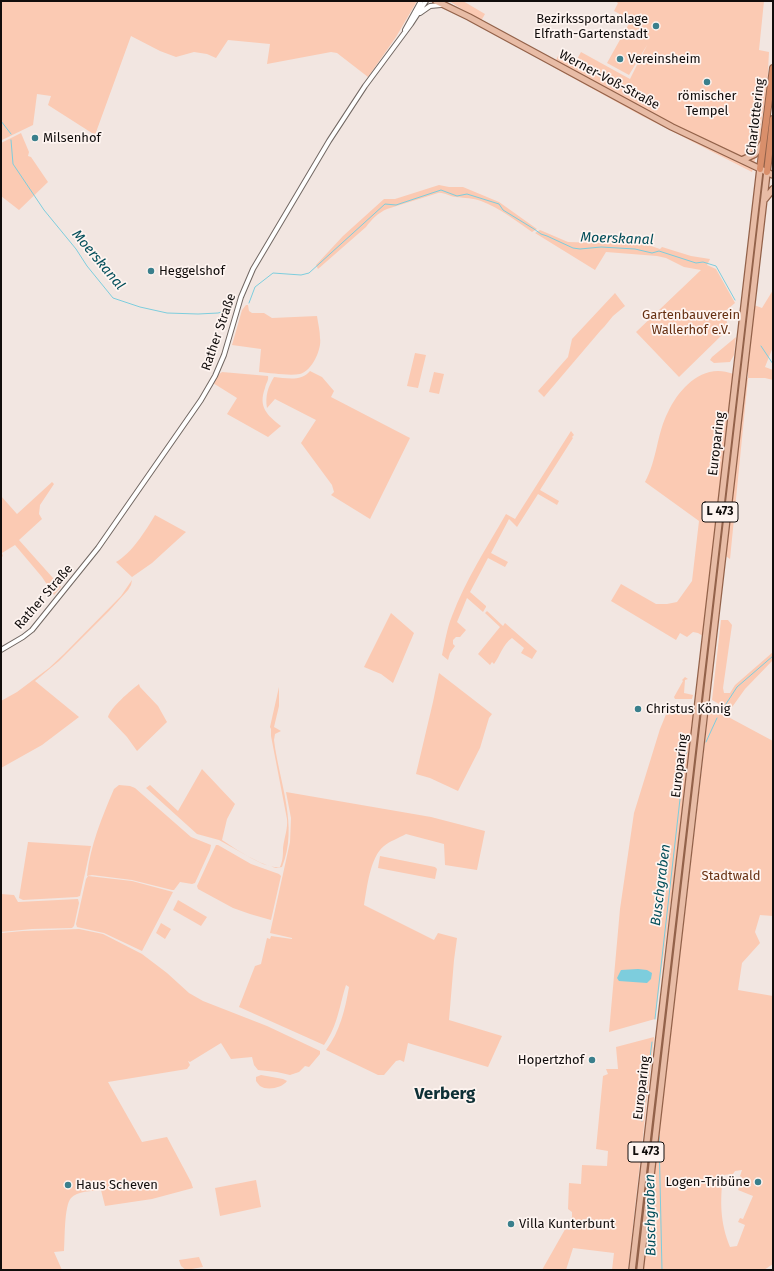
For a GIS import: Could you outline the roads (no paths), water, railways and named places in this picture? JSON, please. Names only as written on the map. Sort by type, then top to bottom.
[{"type":"highway","name":"Charlottering","points":[[760,169],[773,68]]},
{"type":"highway","name":"Charlottering","points":[[767,172],[773,119]]},
{"type":"main road","name":"Werner-Voß-Straße","points":[[436,1],[454,9],[662,122],[773,175]]},
{"type":"main road","points":[[444,1],[454,9]]},
{"type":"main road","points":[[741,160],[750,158],[756,154],[764,142]]},
{"type":"main road","name":"Europaring","points":[[632,1270],[760,169]]},
{"type":"main road","name":"Europaring","points":[[640,1270],[767,172]]},
{"type":"main road","points":[[763,201],[773,189]]},
{"type":"street","name":"Rather Straße","points":[[401,37],[421,1]]},
{"type":"street","name":"Rather Straße","points":[[1,650],[24,637],[32,630],[86,564],[199,403],[215,376],[224,355],[241,297],[253,269],[329,141],[365,86],[417,16],[426,1]]},
{"type":"street","name":"Rather Straße","points":[[417,16],[426,8],[435,5],[454,9]]},
{"type":"water","points":[[621,970],[647,970],[652,973],[651,979],[647,983],[619,981],[617,978]]},
{"type":"waterway","name":"Moerskanal","points":[[1,121],[11,134]]},
{"type":"waterway","name":"Moerskanal","points":[[11,140],[13,164],[44,210],[113,298],[140,307],[167,313],[198,314],[226,311]]},
{"type":"waterway","name":"Moerskanal","points":[[249,303],[255,287],[273,273],[301,275],[309,273],[385,204],[396,205],[441,190],[457,196],[467,194],[499,204],[503,210],[541,234],[573,248],[580,249],[601,247],[635,249],[652,253],[659,251],[696,263],[703,262],[716,266],[735,300]]},
{"type":"waterway","name":"Moerskanal","points":[[761,346],[773,364]]},
{"type":"waterway","name":"Buschgraben","points":[[724,707],[737,687],[773,656]]},
{"type":"waterway","name":"Buschgraben","points":[[706,742],[717,718]]},
{"type":"waterway","name":"Buschgraben","points":[[655,1019],[685,755],[687,752]]},
{"type":"waterway","name":"Buschgraben","points":[[642,1121],[652,1042]]},
{"type":"waterway","name":"Buschgraben","points":[[659,1136],[662,1270]]},
{"type":"place","name":"Bezirkssportanlage Elfrath-Gartenstadt","points":[[656,26]]},
{"type":"place","name":"Vereinsheim","points":[[620,59]]},
{"type":"place","name":"römischer Tempel","points":[[707,82]]},
{"type":"place","name":"Milsenhof","points":[[35,138]]},
{"type":"place","name":"Heggelshof","points":[[151,271]]},
{"type":"place","name":"Christus König","points":[[638,709]]},
{"type":"place","name":"Hopertzhof","points":[[592,1060]]},
{"type":"place","name":"Logen-Tribüne","points":[[758,1182]]},
{"type":"place","name":"Haus Scheven","points":[[68,1185]]},
{"type":"place","name":"Villa Kunterbunt","points":[[511,1224]]},
{"type":"district","name":"Verberg","points":[[445,1094]]},
{"type":"park label","name":"Gartenbauverein Wallerhof e.V.","points":[[691,322]]},
{"type":"park label","name":"Stadtwald","points":[[731,876]]}]
